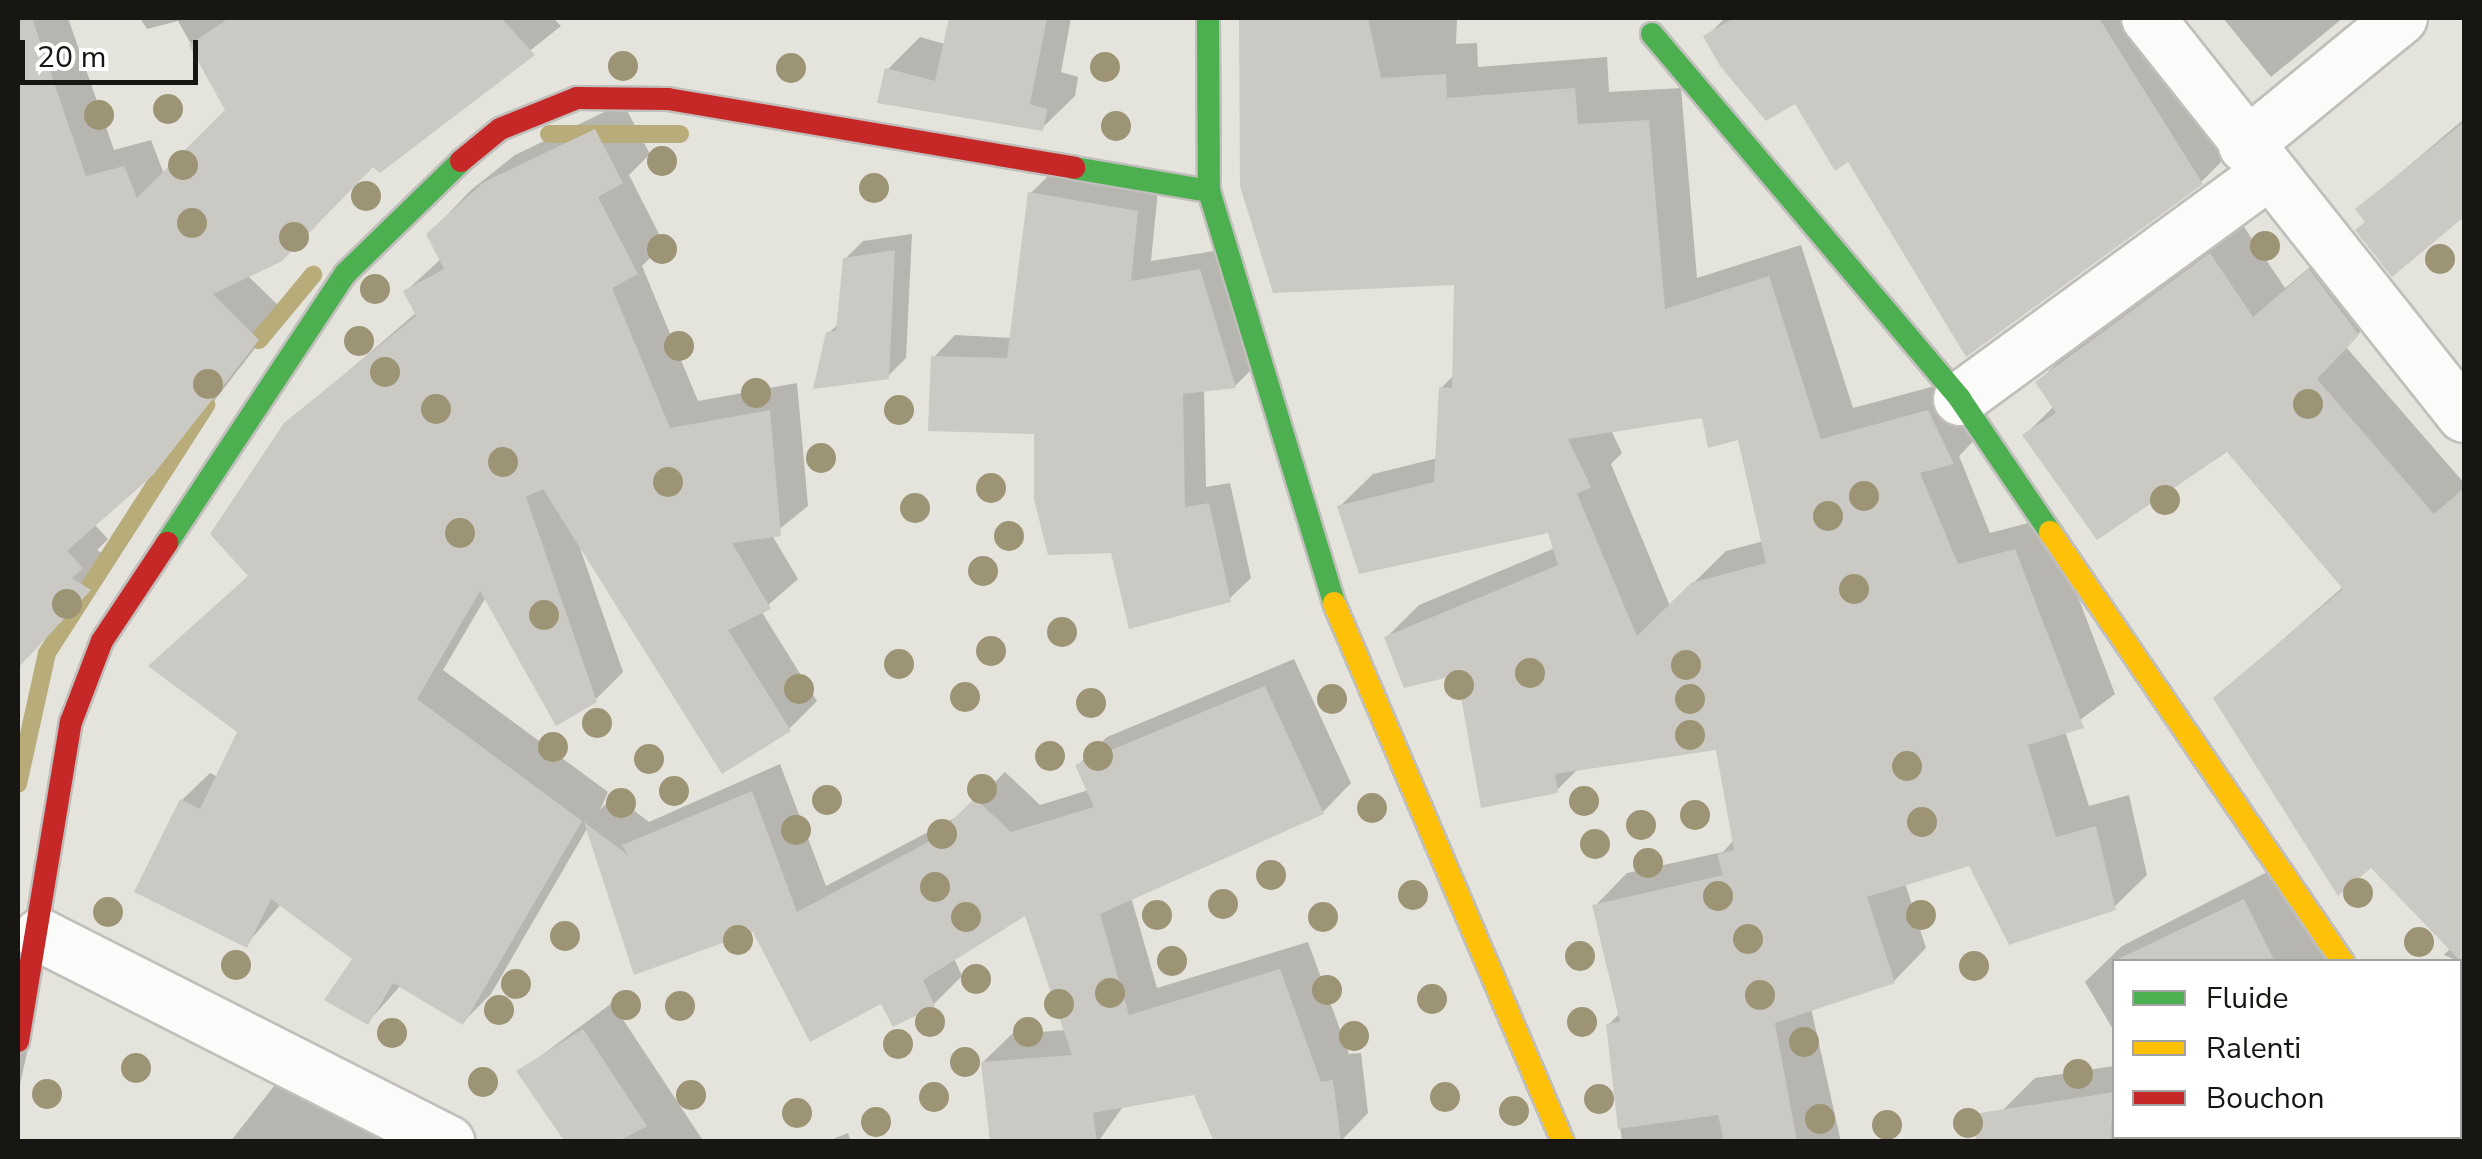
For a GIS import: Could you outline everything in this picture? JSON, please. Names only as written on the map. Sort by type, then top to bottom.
[{"type":"street","points":[[1208,18],[1209,191],[1353,664],[1563,1142]]},
{"type":"street","points":[[2148,18],[2256,160],[2464,416]]},
{"type":"street","points":[[1960,399],[2256,160],[2401,18]]},
{"type":"street","points":[[1652,34],[1960,399],[2341,959]]},
{"type":"street","points":[[18,1041],[40,935],[71,722],[146,562],[345,274],[419,195],[500,130],[577,98],[668,99],[1209,191]]},
{"type":"street","points":[[40,935],[448,1142]]},
{"type":"building","points":[[18,18],[32,18],[86,176],[124,166],[137,198],[225,110],[189,45],[229,18],[501,18],[535,55],[380,173],[373,167],[282,261],[213,294],[259,340],[153,475],[67,551],[83,568],[72,578],[91,590],[18,668]]},
{"type":"building","points":[[949,18],[1047,18],[1030,104],[1047,109],[1043,131],[877,103],[885,68],[935,81]]},
{"type":"building","points":[[1239,18],[1368,18],[1381,78],[1446,74],[1447,98],[1575,88],[1578,124],[1649,120],[1665,309],[1769,276],[1821,439],[1928,410],[1954,464],[1920,473],[1958,564],[2015,549],[2084,728],[2028,745],[2056,837],[2096,826],[2116,910],[2009,945],[1969,866],[1867,897],[1895,983],[1775,1023],[1797,1141],[1724,1141],[1718,1115],[1618,1129],[1606,1024],[1620,1022],[1592,905],[1723,875],[1717,854],[1734,850],[1716,750],[1555,774],[1558,793],[1481,808],[1457,675],[1404,688],[1384,637],[1558,565],[1548,533],[1359,574],[1337,506],[1434,482],[1439,387],[1452,388],[1454,285],[1273,293],[1240,186]],"holes":[[[1702,418],[1708,448],[1738,440],[1766,563],[1691,583],[1637,636],[1577,494],[1591,487],[1568,439]]]},
{"type":"building","points":[[1734,18],[2099,18],[2203,184],[1966,357],[1848,162],[1835,171],[1795,104],[1766,121],[1720,66],[1703,36]]},
{"type":"building","points":[[2464,122],[2464,217],[2392,277],[2355,230],[2365,222],[2355,209]]},
{"type":"building","points":[[595,129],[623,183],[598,197],[638,274],[612,288],[670,428],[770,410],[781,536],[732,543],[771,609],[728,630],[791,731],[722,774],[543,489],[526,497],[597,702],[556,726],[480,591],[417,699],[582,821],[463,1025],[393,983],[368,1025],[324,1000],[352,959],[271,899],[247,948],[134,892],[180,799],[200,809],[237,732],[148,666],[248,576],[210,534],[284,423],[416,316],[403,291],[444,269],[426,234],[484,182]]},
{"type":"building","points":[[1028,192],[1138,211],[1131,281],[1200,269],[1236,388],[1183,394],[1185,507],[1209,503],[1231,602],[1129,629],[1111,553],[1048,555],[1034,499],[1034,434],[928,431],[931,356],[1007,358]]},
{"type":"building","points":[[895,250],[889,379],[813,389],[826,332],[836,331],[843,258]]},
{"type":"building","points":[[2210,253],[2253,317],[2309,269],[2359,335],[2317,379],[2434,514],[2464,488],[2464,965],[2371,868],[2338,896],[2213,698],[2343,589],[2227,452],[2097,540],[2022,435],[2056,413],[2035,382]]},
{"type":"building","points":[[1265,686],[1324,814],[1100,914],[1129,1015],[1280,969],[1321,1082],[1333,1080],[1341,1142],[1214,1142],[1194,1095],[1093,1113],[1097,1142],[990,1142],[981,1062],[1072,1055],[1025,916],[923,980],[935,1006],[893,1027],[881,1004],[810,1042],[753,932],[634,975],[584,822],[628,855],[622,845],[752,791],[797,912],[932,840],[975,798],[1011,832],[1094,807],[1075,765]]},
{"type":"building","points":[[2244,899],[2274,959],[2118,959]]},
{"type":"building","points":[[583,1029],[647,1126],[617,1142],[565,1142],[516,1071]]},
{"type":"building","points":[[2112,1092],[2110,1142],[1976,1142],[1974,1114]]},
{"type":"waterway","points":[[549,134],[680,134]]},
{"type":"waterway","points":[[259,340],[313,275]]},
{"type":"waterway","points":[[18,784],[47,653],[206,405]]},
{"type":"traffic: fast","points":[[1208,18],[1209,191],[1334,603]]},
{"type":"traffic: fast","points":[[1652,34],[1960,399],[2050,532]]},
{"type":"traffic: fast","points":[[167,543],[345,274],[461,161]]},
{"type":"traffic: fast","points":[[1074,168],[1209,191]]},
{"type":"traffic: slow","points":[[2050,532],[2341,959]]},
{"type":"traffic: slow","points":[[1334,603],[1563,1142]]},
{"type":"traffic: jam","points":[[461,161],[500,129],[577,98],[668,99],[1074,168]]},
{"type":"traffic: jam","points":[[18,1041],[71,722],[102,641],[167,543]]}]
